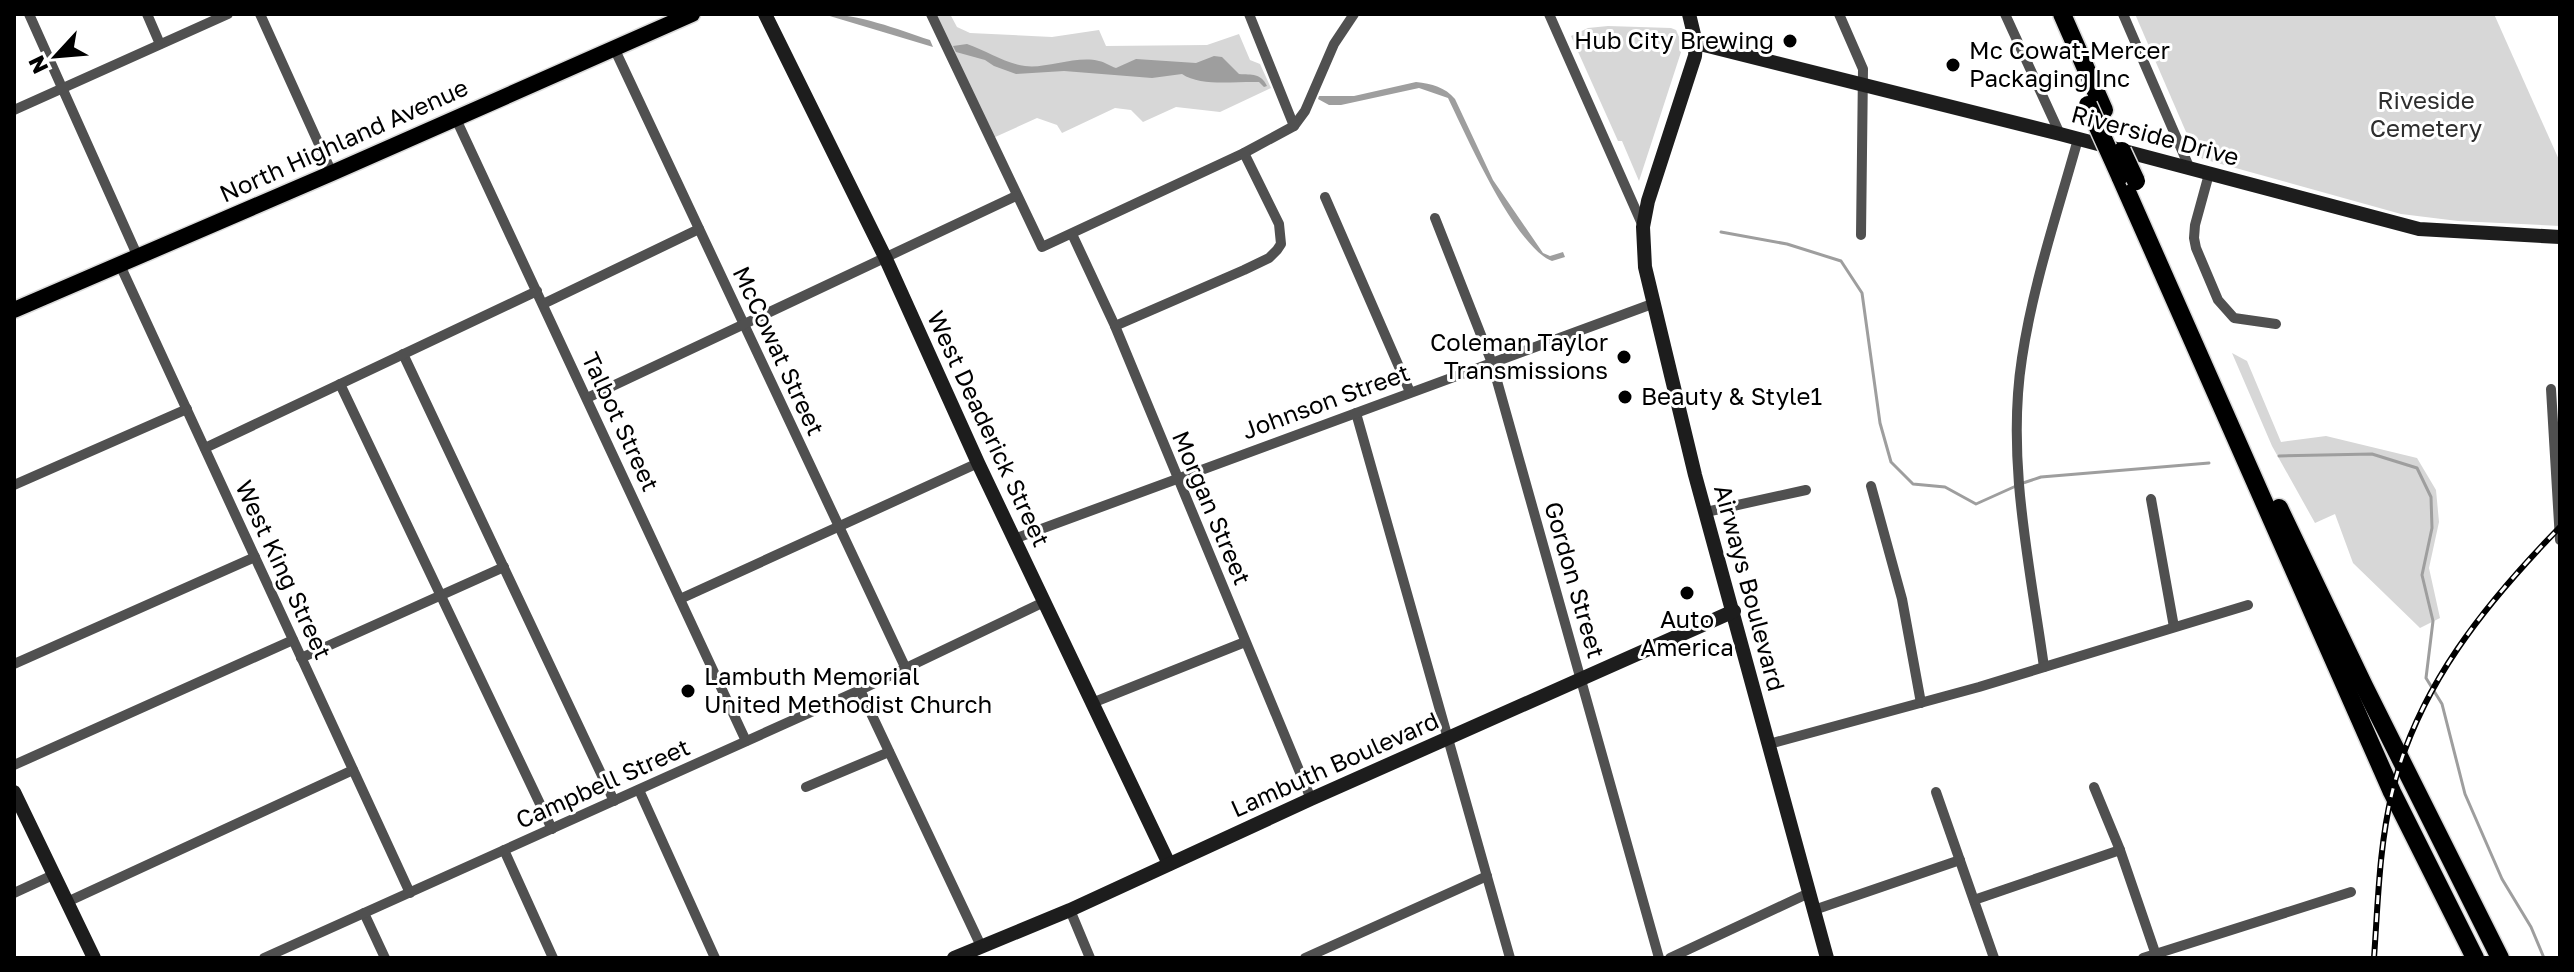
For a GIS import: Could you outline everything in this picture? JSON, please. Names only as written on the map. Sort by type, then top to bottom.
[{"type":"highway","points":[[2049,14],[2096,107],[2306,567],[2500,958]]},
{"type":"highway","points":[[2062,14],[2096,107]]},
{"type":"highway","points":[[2128,178],[2392,792],[2475,958]]},
{"type":"main road","name":"North Highland Avenue","points":[[14,310],[692,14]]},
{"type":"street","points":[[29,14],[138,257]]},
{"type":"street","points":[[147,14],[160,44]]},
{"type":"street","points":[[14,110],[228,14]]},
{"type":"street","points":[[260,14],[332,173]]},
{"type":"street","name":"West Deaderick Street","points":[[765,14],[885,257],[978,463],[1169,864]]},
{"type":"street","points":[[931,14],[1042,247],[1244,153],[1294,126],[1305,111],[1334,44],[1354,14]]},
{"type":"street","points":[[1249,14],[1294,126]]},
{"type":"street","points":[[1549,14],[1643,227]]},
{"type":"street","points":[[1689,14],[1696,43]]},
{"type":"street","points":[[1839,14],[1863,68],[1861,235]]},
{"type":"street","points":[[2005,14],[2060,134]]},
{"type":"street","points":[[2123,14],[2190,169]]},
{"type":"street","name":"Airways Boulevard","points":[[1696,43],[1691,73],[1648,201],[1643,227],[1645,267],[1706,512],[1827,958]]},
{"type":"street","name":"Riverside Drive","points":[[1696,43],[2060,134],[2419,229],[2560,237]]},
{"type":"street","name":"McCowat Street","points":[[615,50],[906,669]]},
{"type":"street","name":"Talbot Street","points":[[456,119],[746,741]]},
{"type":"street","points":[[2044,667],[2019,477],[2018,420],[2022,359],[2044,259],[2078,139]]},
{"type":"street","points":[[1115,326],[1244,270],[1269,258],[1277,250],[1281,244],[1279,224],[1244,153]]},
{"type":"street","points":[[2209,174],[2194,238],[2218,300],[2234,318],[2276,324]]},
{"type":"street","points":[[587,398],[1016,196]]},
{"type":"street","points":[[1325,197],[1410,392]]},
{"type":"street","name":"Gordon Street","points":[[1435,218],[1492,363],[1659,958]]},
{"type":"street","points":[[543,304],[699,229]]},
{"type":"street","name":"Morgan Street","points":[[1072,234],[1115,326],[1311,799]]},
{"type":"street","name":"West King Street","points":[[120,265],[410,893]]},
{"type":"street","points":[[205,448],[537,291]]},
{"type":"street","name":"Johnson Street","points":[[1014,539],[1652,304]]},
{"type":"street","points":[[403,354],[614,801]]},
{"type":"street","points":[[340,384],[552,829]]},
{"type":"street","points":[[2551,389],[2560,540]]},
{"type":"street","points":[[14,485],[187,409]]},
{"type":"street","points":[[1356,413],[1510,958]]},
{"type":"street","points":[[680,599],[978,463]]},
{"type":"street","points":[[1871,486],[1902,599],[1921,703]]},
{"type":"street","points":[[1706,512],[1806,490]]},
{"type":"street","points":[[2151,499],[2174,627]]},
{"type":"street","points":[[14,664],[255,557]]},
{"type":"street","points":[[301,658],[504,567]]},
{"type":"street","name":"Campbell Street","points":[[264,958],[860,690],[1044,602]]},
{"type":"street","points":[[1769,744],[1921,703],[2248,605]]},
{"type":"street","name":"Lambuth Boulevard","points":[[954,958],[1070,910],[1734,611]]},
{"type":"street","points":[[14,765],[293,640]]},
{"type":"street","points":[[1092,703],[1245,642]]},
{"type":"street","points":[[860,690],[981,946]]},
{"type":"street","points":[[806,787],[889,752]]},
{"type":"street","points":[[67,902],[353,770]]},
{"type":"street","points":[[2094,787],[2120,850],[2156,956]]},
{"type":"street","points":[[639,790],[715,958]]},
{"type":"street","points":[[14,792],[94,958]]},
{"type":"street","points":[[1936,792],[1994,958]]},
{"type":"street","points":[[504,850],[553,958]]},
{"type":"street","points":[[1974,900],[2120,850]]},
{"type":"street","points":[[1814,910],[1960,860]]},
{"type":"street","points":[[14,893],[53,875]]},
{"type":"street","points":[[1305,958],[1487,876]]},
{"type":"street","points":[[2143,958],[2351,892]]},
{"type":"street","points":[[1670,958],[1809,893]]},
{"type":"street","points":[[1070,910],[1090,958]]},
{"type":"street","points":[[364,913],[385,958]]},
{"type":"green space","points":[[936,14],[950,14],[957,27],[970,33],[1052,37],[1099,30],[1106,46],[1207,45],[1239,34],[1250,60],[1260,64],[1271,88],[1220,112],[1176,107],[1143,122],[1131,110],[1115,108],[1062,133],[1057,125],[1037,118],[993,138]]},
{"type":"green space","name":"Riveside Cemetery","points":[[2135,14],[2494,14],[2560,162],[2560,226],[2458,221],[2401,214],[2203,159],[2196,155]]},
{"type":"green space","points":[[1588,28],[1671,28],[1676,30],[1683,46],[1639,181],[1571,36]]},
{"type":"green space","points":[[2232,353],[2247,361],[2281,442],[2326,436],[2417,458],[2436,490],[2439,522],[2429,568],[2440,618],[2420,628],[2353,563],[2335,514],[2315,523],[2272,446]]},
{"type":"shaded area","points":[[823,14],[878,23],[930,40],[933,47]]},
{"type":"shaded area","points":[[967,44],[1025,66],[1090,60],[1116,68],[1136,59],[1196,63],[1214,56],[1222,57],[1239,74],[1259,77],[1267,86],[1259,82],[1199,81],[1182,74],[1152,78],[1064,71],[1016,74],[985,60],[956,52],[953,46]]},
{"type":"shaded area","points":[[1416,82],[1438,87],[1455,99],[1493,180],[1543,253],[1550,256],[1563,252],[1565,257],[1552,261],[1538,251],[1523,235],[1493,188],[1448,98],[1419,88],[1341,105],[1329,105],[1318,99],[1319,96],[1354,96]]},
{"type":"waterway","points":[[1721,232],[1787,244],[1841,261],[1862,293],[1880,423],[1891,462],[1913,484],[1945,487],[1976,504],[2016,486]]},
{"type":"waterway","points":[[2279,456],[2372,454],[2417,468],[2431,497],[2432,528],[2422,575],[2433,621],[2426,678],[2442,704],[2465,794],[2502,879],[2531,927],[2544,958]]},
{"type":"waterway","points":[[2023,483],[2041,477],[2209,463]]},
{"type":"railway","points":[[2374,958],[2384,834],[2403,754],[2418,717],[2437,682],[2481,617],[2560,527]]},
{"type":"place","name":"Hub City Brewing","points":[[1790,41]]},
{"type":"place","name":"Mc Cowat-Mercer Packaging Inc","points":[[1953,65]]},
{"type":"place","name":"Coleman Taylor Transmissions","points":[[1624,357]]},
{"type":"place","name":"Beauty & Style1","points":[[1625,397]]},
{"type":"place","name":"Auto America","points":[[1687,593]]},
{"type":"place","name":"Lambuth Memorial United Methodist Church","points":[[688,691]]}]
